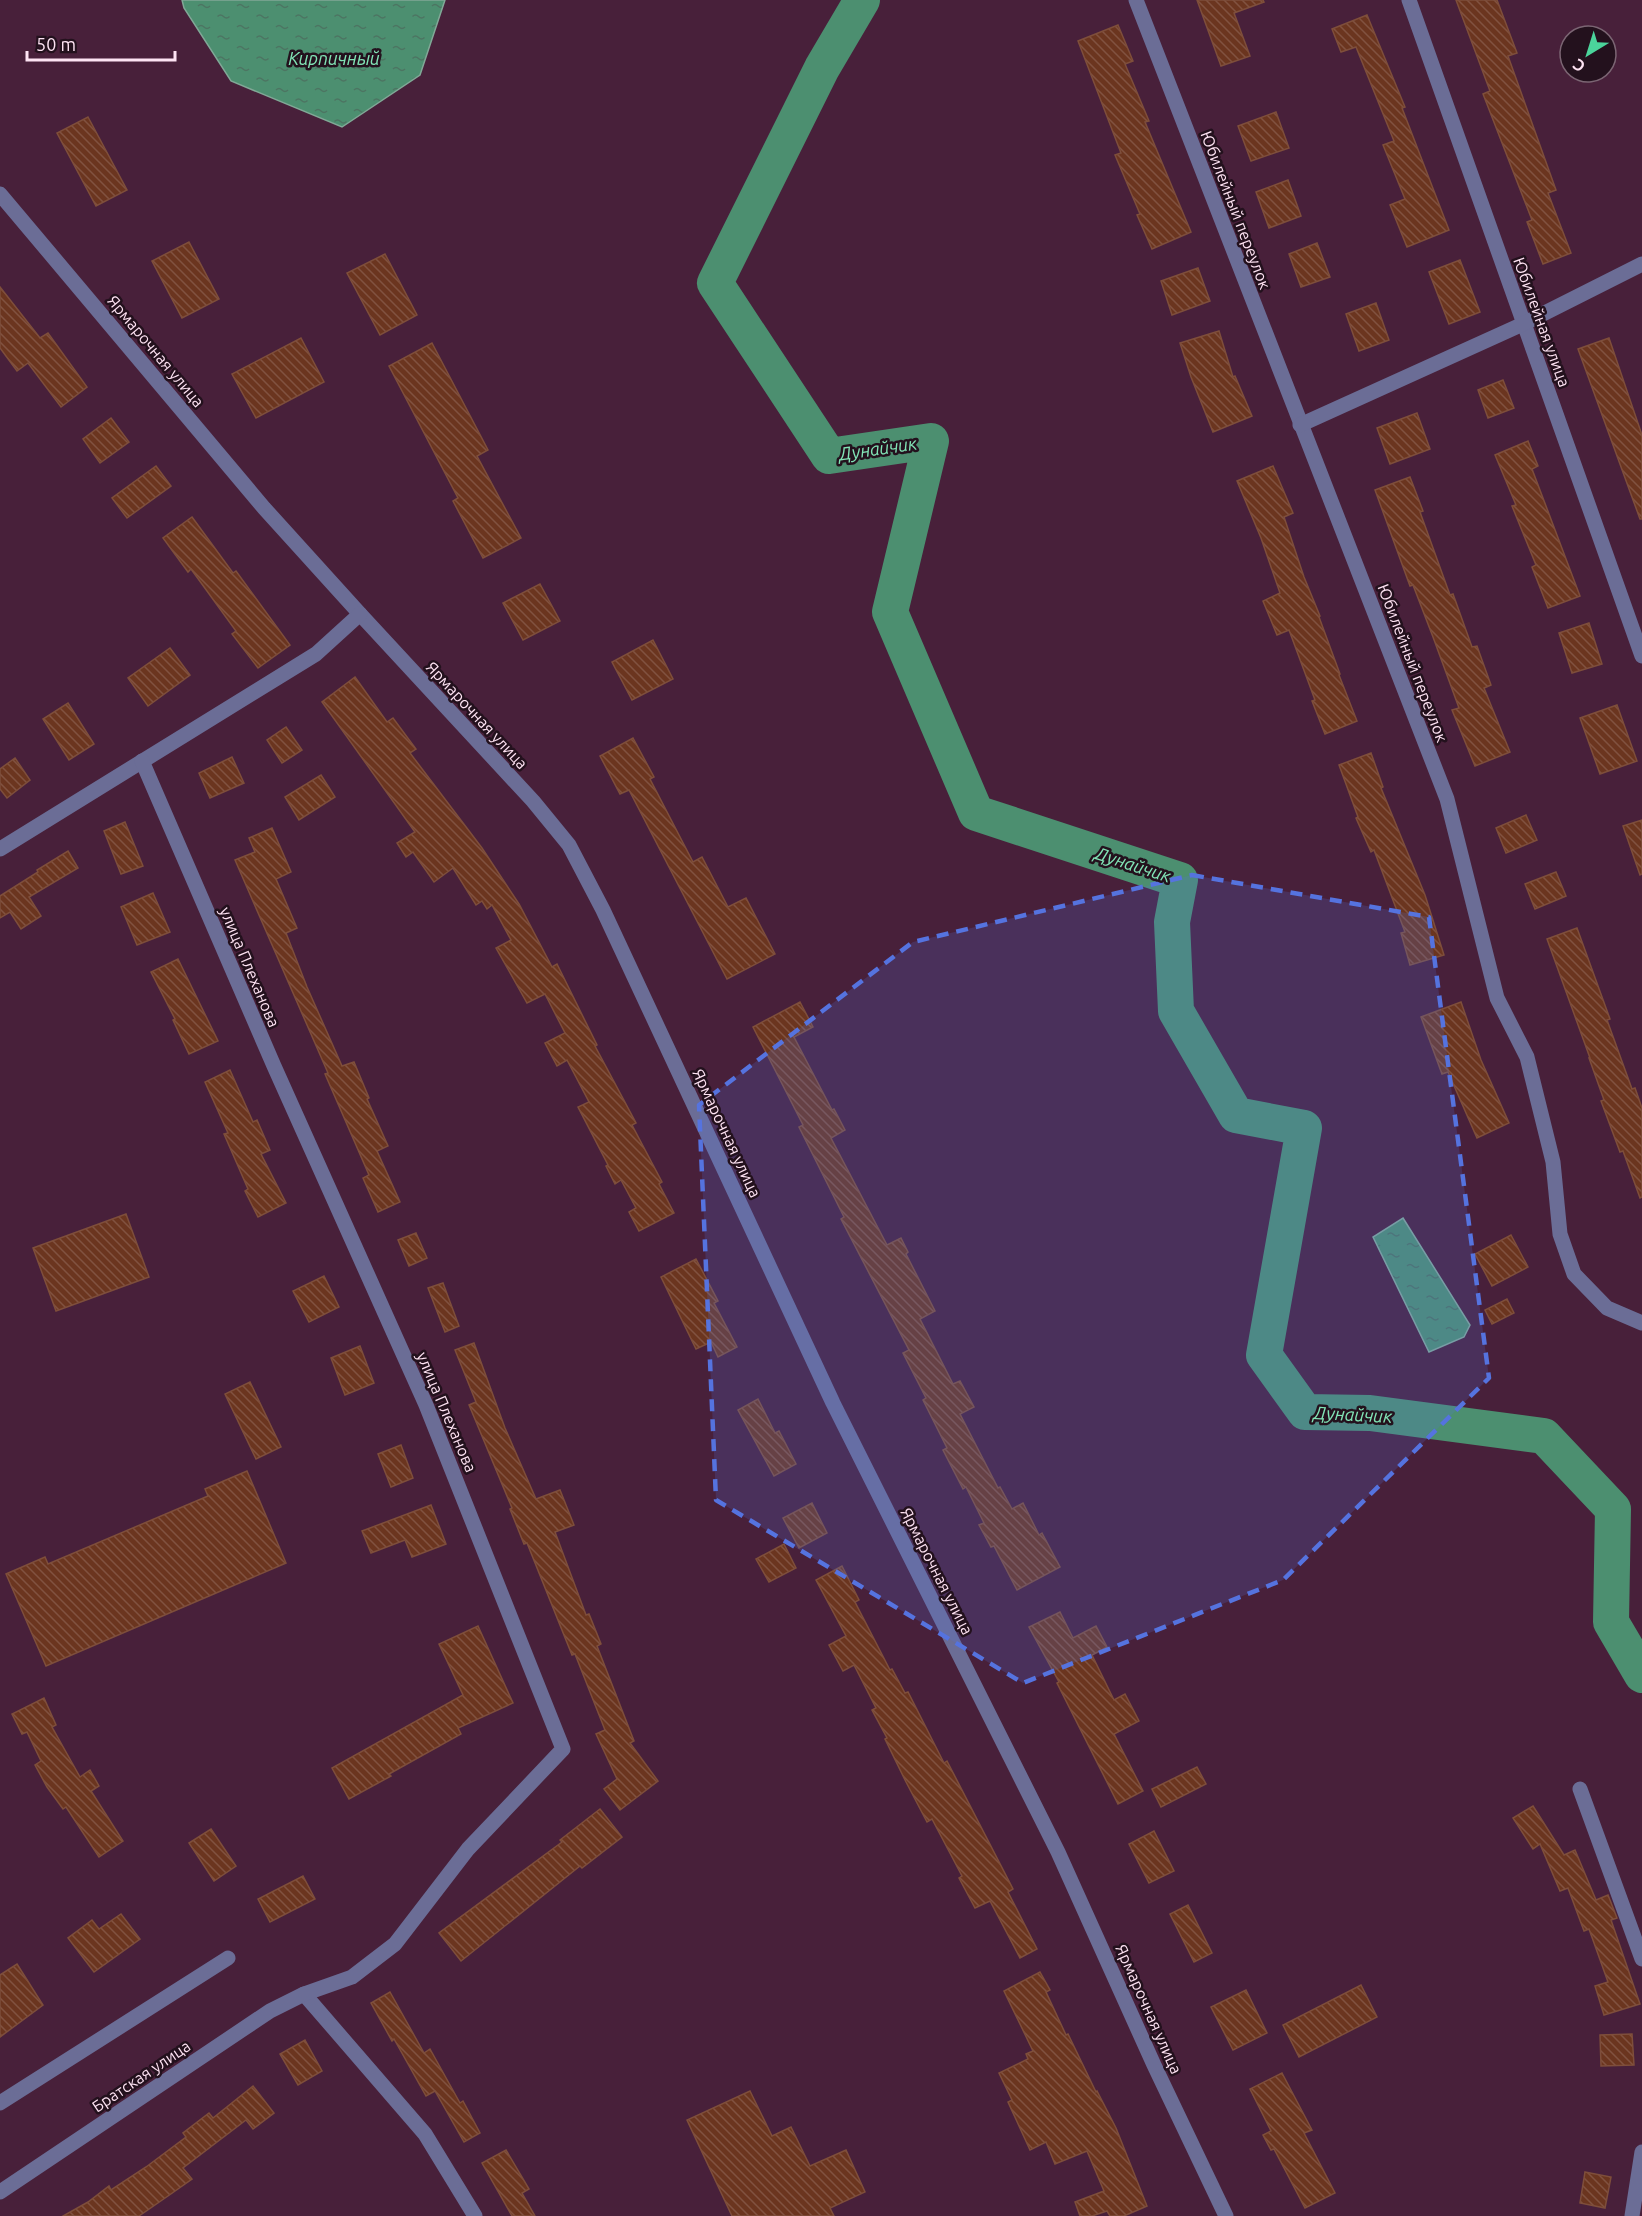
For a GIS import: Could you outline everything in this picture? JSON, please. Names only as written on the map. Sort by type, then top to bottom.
[{"type":"street","name":"Юбилейный переулок","points":[[1136,0],[1447,799],[1497,998],[1527,1057],[1553,1162],[1560,1234],[1574,1274],[1607,1308],[1642,1323]]},
{"type":"street","name":"Юбилейная улица","points":[[1409,0],[1642,656]]},
{"type":"street","name":"Ярмарочная улица","points":[[0,194],[264,508],[533,801],[569,845],[608,921],[833,1402],[1058,1852],[1154,2065],[1226,2216]]},
{"type":"street","points":[[1300,425],[1523,324],[1642,264]]},
{"type":"street","points":[[0,849],[316,654],[360,614]]},
{"type":"street","name":"улица Плеханова","points":[[142,761],[279,1077],[426,1405],[563,1749],[468,1849],[395,1944],[352,1977],[304,1994]]},
{"type":"street","points":[[1580,1789],[1642,1959]]},
{"type":"street","points":[[0,2103],[228,1958]]},
{"type":"street","points":[[304,1994],[425,2134],[475,2216]]},
{"type":"street","name":"Братская улица","points":[[0,2192],[270,2011],[304,1994]]},
{"type":"street","points":[[1632,2216],[1642,2152]]},
{"type":"highlighted area","points":[[1192,875],[1429,917],[1489,1378],[1283,1580],[1023,1683],[716,1500],[699,1105],[913,942]]},
{"type":"water","name":"Кирпичный","points":[[182,0],[445,0],[420,75],[342,127],[231,81],[184,8]]},
{"type":"water","points":[[1403,1218],[1470,1325],[1464,1337],[1429,1352],[1373,1237]]},
{"type":"building","points":[[1197,0],[1263,0],[1264,2],[1234,13],[1250,56],[1221,66]]},
{"type":"building","points":[[1456,0],[1497,0],[1517,53],[1508,56],[1556,190],[1548,193],[1571,253],[1543,264],[1527,222],[1532,220],[1483,94],[1490,91]]},
{"type":"building","points":[[1367,15],[1405,107],[1402,108],[1449,230],[1407,247],[1390,205],[1405,199],[1383,145],[1394,141],[1356,47],[1341,52],[1332,29]]},
{"type":"building","points":[[1118,25],[1133,61],[1125,64],[1149,121],[1145,122],[1191,232],[1152,249],[1115,155],[1121,153],[1078,41]]},
{"type":"building","points":[[1276,112],[1289,148],[1251,161],[1238,126]]},
{"type":"building","points":[[88,117],[127,190],[96,206],[57,133]]},
{"type":"building","points":[[1288,180],[1301,216],[1269,228],[1256,192]]},
{"type":"building","points":[[189,242],[219,299],[182,318],[152,261]]},
{"type":"building","points":[[1317,243],[1330,277],[1301,287],[1289,254]]},
{"type":"building","points":[[385,254],[417,315],[380,335],[347,273]]},
{"type":"building","points":[[1460,260],[1480,312],[1449,324],[1429,272]]},
{"type":"building","points":[[1198,268],[1210,301],[1172,315],[1161,281]]},
{"type":"building","points":[[0,287],[40,338],[48,333],[87,387],[61,407],[28,363],[17,371],[0,348]]},
{"type":"building","points":[[1376,303],[1389,340],[1359,351],[1346,314]]},
{"type":"building","points":[[1219,331],[1233,377],[1235,376],[1252,416],[1213,432],[1180,343]]},
{"type":"building","points":[[301,338],[324,382],[256,418],[232,374]]},
{"type":"building","points":[[1609,338],[1642,435],[1642,519],[1640,519],[1578,349]]},
{"type":"building","points":[[432,343],[488,450],[477,456],[521,538],[483,558],[453,501],[458,498],[389,366]]},
{"type":"building","points":[[1503,380],[1514,408],[1488,418],[1478,390]]},
{"type":"building","points":[[1417,413],[1430,449],[1390,464],[1377,428]]},
{"type":"building","points":[[111,418],[129,442],[100,463],[83,439]]},
{"type":"building","points":[[1528,441],[1538,466],[1532,469],[1580,596],[1548,608],[1532,567],[1536,565],[1512,506],[1516,505],[1495,455]]},
{"type":"building","points":[[156,466],[171,486],[127,518],[112,498]]},
{"type":"building","points":[[1273,466],[1293,513],[1284,517],[1357,721],[1325,734],[1289,630],[1277,635],[1263,601],[1280,593],[1261,538],[1237,481]]},
{"type":"building","points":[[1410,477],[1450,595],[1453,594],[1472,647],[1477,646],[1491,685],[1484,688],[1510,752],[1475,766],[1452,710],[1459,708],[1413,585],[1410,586],[1375,490]]},
{"type":"building","points":[[192,517],[233,573],[236,571],[290,645],[258,668],[232,634],[236,631],[191,569],[188,572],[163,538]]},
{"type":"building","points":[[540,584],[560,621],[523,640],[503,603]]},
{"type":"building","points":[[1589,623],[1602,664],[1572,673],[1559,633]]},
{"type":"building","points":[[653,640],[673,679],[632,700],[612,662]]},
{"type":"building","points":[[170,648],[190,675],[148,706],[128,678]]},
{"type":"building","points":[[355,677],[387,722],[393,718],[416,749],[410,753],[482,848],[519,904],[552,967],[557,964],[597,1045],[595,1046],[636,1123],[632,1125],[662,1182],[659,1184],[674,1213],[639,1231],[629,1212],[636,1208],[621,1180],[615,1184],[606,1166],[608,1165],[578,1107],[589,1102],[567,1060],[557,1066],[545,1043],[565,1033],[545,994],[527,1003],[496,948],[511,940],[492,905],[487,909],[482,901],[476,905],[453,868],[434,882],[413,852],[406,857],[397,843],[415,832],[322,702]]},
{"type":"building","points":[[68,703],[94,744],[69,760],[43,719]]},
{"type":"building","points":[[1617,705],[1637,761],[1600,774],[1580,718]]},
{"type":"building","points":[[286,727],[302,750],[282,763],[267,740]]},
{"type":"building","points":[[633,738],[654,777],[650,779],[693,862],[702,857],[728,907],[746,898],[775,954],[727,979],[629,790],[620,794],[600,756]]},
{"type":"building","points":[[1371,753],[1383,787],[1381,788],[1425,895],[1444,955],[1410,965],[1401,933],[1405,932],[1374,850],[1371,852],[1356,818],[1358,817],[1339,765]]},
{"type":"building","points":[[232,757],[244,783],[210,798],[199,773]]},
{"type":"building","points":[[15,758],[30,780],[7,798],[0,789],[0,769]]},
{"type":"building","points":[[321,775],[335,797],[299,820],[285,797]]},
{"type":"building","points":[[1526,815],[1537,840],[1506,853],[1496,828]]},
{"type":"building","points":[[1642,820],[1642,874],[1640,875],[1623,826]]},
{"type":"building","points":[[125,822],[143,866],[121,874],[104,831]]},
{"type":"building","points":[[272,828],[291,872],[276,879],[297,928],[286,933],[342,1066],[354,1062],[369,1098],[367,1099],[388,1146],[377,1151],[400,1202],[378,1212],[363,1178],[369,1175],[325,1074],[328,1073],[235,860],[255,852],[249,838]]},
{"type":"building","points":[[68,851],[78,868],[29,897],[41,916],[21,929],[10,912],[0,918],[0,896]]},
{"type":"building","points":[[1556,872],[1566,896],[1535,909],[1525,884]]},
{"type":"building","points":[[153,893],[170,932],[137,945],[121,907]]},
{"type":"building","points":[[1577,928],[1610,1019],[1607,1020],[1632,1089],[1635,1088],[1642,1108],[1642,1197],[1640,1198],[1601,1101],[1604,1100],[1590,1058],[1547,939]]},
{"type":"building","points":[[178,959],[218,1041],[189,1054],[173,1020],[175,1019],[151,972]]},
{"type":"building","points":[[800,1002],[813,1027],[794,1037],[845,1130],[831,1138],[887,1245],[901,1238],[908,1252],[906,1254],[935,1311],[920,1319],[953,1384],[960,1381],[974,1407],[960,1414],[998,1488],[1000,1487],[1012,1509],[1023,1503],[1039,1535],[1042,1533],[1060,1567],[1017,1590],[994,1546],[991,1547],[979,1525],[984,1523],[966,1487],[963,1489],[943,1450],[947,1448],[923,1400],[926,1398],[903,1353],[909,1350],[841,1219],[844,1217],[799,1127],[803,1125],[753,1027]]},
{"type":"building","points":[[1461,1002],[1481,1060],[1509,1123],[1477,1138],[1448,1072],[1442,1074],[1421,1017]]},
{"type":"building","points":[[230,1070],[253,1122],[257,1120],[270,1150],[261,1154],[286,1203],[258,1217],[245,1191],[248,1189],[224,1134],[228,1133],[205,1082]]},
{"type":"building","points":[[126,1214],[149,1277],[56,1311],[33,1248]]},
{"type":"building","points":[[416,1233],[427,1258],[409,1266],[398,1240]]},
{"type":"building","points":[[1511,1235],[1528,1267],[1492,1286],[1475,1254]]},
{"type":"building","points":[[696,1259],[718,1301],[714,1303],[737,1347],[718,1357],[711,1342],[696,1349],[661,1277]]},
{"type":"building","points":[[324,1276],[339,1307],[309,1322],[293,1291]]},
{"type":"building","points":[[443,1283],[459,1326],[445,1332],[428,1288]]},
{"type":"building","points":[[1507,1299],[1514,1313],[1492,1324],[1485,1310]]},
{"type":"building","points":[[474,1343],[505,1428],[536,1499],[560,1490],[574,1525],[555,1532],[586,1615],[589,1614],[601,1644],[597,1646],[634,1741],[630,1743],[658,1781],[620,1810],[604,1789],[617,1779],[596,1734],[605,1730],[527,1543],[524,1544],[510,1509],[512,1508],[469,1405],[476,1402],[455,1350]]},
{"type":"building","points":[[360,1346],[374,1383],[345,1395],[331,1358]]},
{"type":"building","points":[[250,1382],[281,1447],[256,1459],[225,1394]]},
{"type":"building","points":[[758,1399],[775,1433],[779,1431],[796,1464],[774,1476],[738,1410]]},
{"type":"building","points":[[401,1445],[413,1478],[391,1487],[378,1454]]},
{"type":"building","points":[[247,1471],[286,1563],[46,1666],[6,1574],[45,1557],[48,1564],[208,1496],[205,1489]]},
{"type":"building","points":[[812,1503],[827,1533],[799,1548],[783,1518]]},
{"type":"building","points":[[431,1505],[446,1544],[412,1557],[405,1540],[371,1553],[362,1531]]},
{"type":"building","points":[[784,1544],[796,1568],[769,1582],[756,1559]]},
{"type":"building","points":[[842,1566],[859,1600],[855,1602],[890,1670],[892,1669],[905,1693],[908,1692],[944,1763],[947,1761],[1013,1889],[1008,1892],[1037,1949],[1020,1958],[990,1901],[975,1908],[959,1878],[962,1876],[932,1819],[927,1822],[906,1782],[872,1710],[876,1708],[854,1665],[843,1671],[829,1645],[846,1636],[816,1580]]},
{"type":"building","points":[[1060,1612],[1073,1638],[1096,1626],[1107,1647],[1092,1655],[1114,1700],[1125,1694],[1139,1721],[1114,1734],[1143,1791],[1118,1804],[1057,1683],[1059,1682],[1029,1627]]},
{"type":"building","points":[[478,1626],[513,1703],[458,1728],[461,1734],[349,1799],[332,1768],[463,1695],[439,1644]]},
{"type":"building","points":[[44,1698],[56,1725],[52,1727],[80,1777],[90,1770],[99,1786],[91,1791],[123,1841],[99,1857],[66,1807],[63,1809],[47,1787],[35,1765],[41,1761],[27,1732],[22,1734],[12,1714]]},
{"type":"building","points":[[1197,1767],[1206,1784],[1161,1807],[1152,1789]]},
{"type":"building","points":[[1533,1806],[1564,1855],[1575,1850],[1596,1900],[1608,1895],[1617,1918],[1611,1920],[1640,2004],[1604,2015],[1595,1986],[1608,1982],[1589,1929],[1584,1931],[1568,1888],[1560,1891],[1540,1844],[1533,1849],[1513,1818]]},
{"type":"building","points":[[600,1809],[622,1837],[582,1868],[580,1866],[461,1961],[439,1933],[562,1842],[560,1840]]},
{"type":"building","points":[[211,1829],[236,1866],[214,1881],[189,1843]]},
{"type":"building","points":[[1154,1831],[1174,1871],[1149,1883],[1129,1844]]},
{"type":"building","points":[[303,1876],[315,1899],[270,1922],[258,1899]]},
{"type":"building","points":[[1188,1905],[1212,1953],[1194,1962],[1170,1914]]},
{"type":"building","points":[[121,1914],[140,1939],[94,1972],[68,1938],[92,1920],[99,1929]]},
{"type":"building","points":[[17,1964],[43,2005],[0,2037],[0,1975]]},
{"type":"building","points":[[1040,1972],[1050,1990],[1046,1992],[1066,2035],[1068,2034],[1116,2128],[1147,2206],[1124,2216],[1110,2216],[1107,2211],[1092,2216],[1080,2216],[1075,2202],[1104,2191],[1087,2151],[1055,2164],[1046,2142],[1030,2150],[1008,2102],[1012,2100],[999,2073],[1028,2059],[1026,2054],[1033,2051],[1004,1991]]},
{"type":"building","points":[[1361,1985],[1377,2017],[1299,2057],[1283,2025]]},
{"type":"building","points":[[1246,1990],[1267,2033],[1233,2050],[1211,2007]]},
{"type":"building","points":[[390,1992],[424,2053],[430,2049],[460,2103],[463,2101],[480,2133],[464,2142],[435,2091],[426,2096],[371,2003]]},
{"type":"building","points":[[1632,2034],[1634,2065],[1601,2066],[1600,2035]]},
{"type":"building","points":[[305,2040],[322,2071],[298,2085],[280,2054]]},
{"type":"building","points":[[1282,2073],[1312,2130],[1304,2133],[1335,2193],[1305,2208],[1274,2149],[1271,2150],[1263,2135],[1271,2131],[1250,2089]]},
{"type":"building","points":[[253,2086],[274,2113],[253,2129],[246,2120],[183,2168],[192,2179],[139,2216],[63,2216],[88,2202],[109,2186],[111,2190],[146,2167],[186,2137],[183,2133],[209,2113],[213,2118]]},
{"type":"building","points":[[750,2091],[772,2136],[791,2127],[810,2166],[846,2150],[865,2192],[830,2208],[834,2216],[732,2216],[687,2120]]},
{"type":"building","points":[[506,2150],[529,2189],[522,2193],[535,2216],[512,2216],[482,2163]]},
{"type":"building","points":[[1585,2172],[1611,2177],[1605,2208],[1580,2203]]},
{"type":"waterway","name":"Дунайчик","points":[[862,0],[822,68],[715,283],[829,456],[931,441],[890,612],[976,813],[1180,880],[1172,922],[1176,1011],[1236,1115],[1304,1128],[1264,1355],[1305,1412],[1370,1413],[1544,1436],[1613,1509],[1611,1622],[1642,1675]]}]
